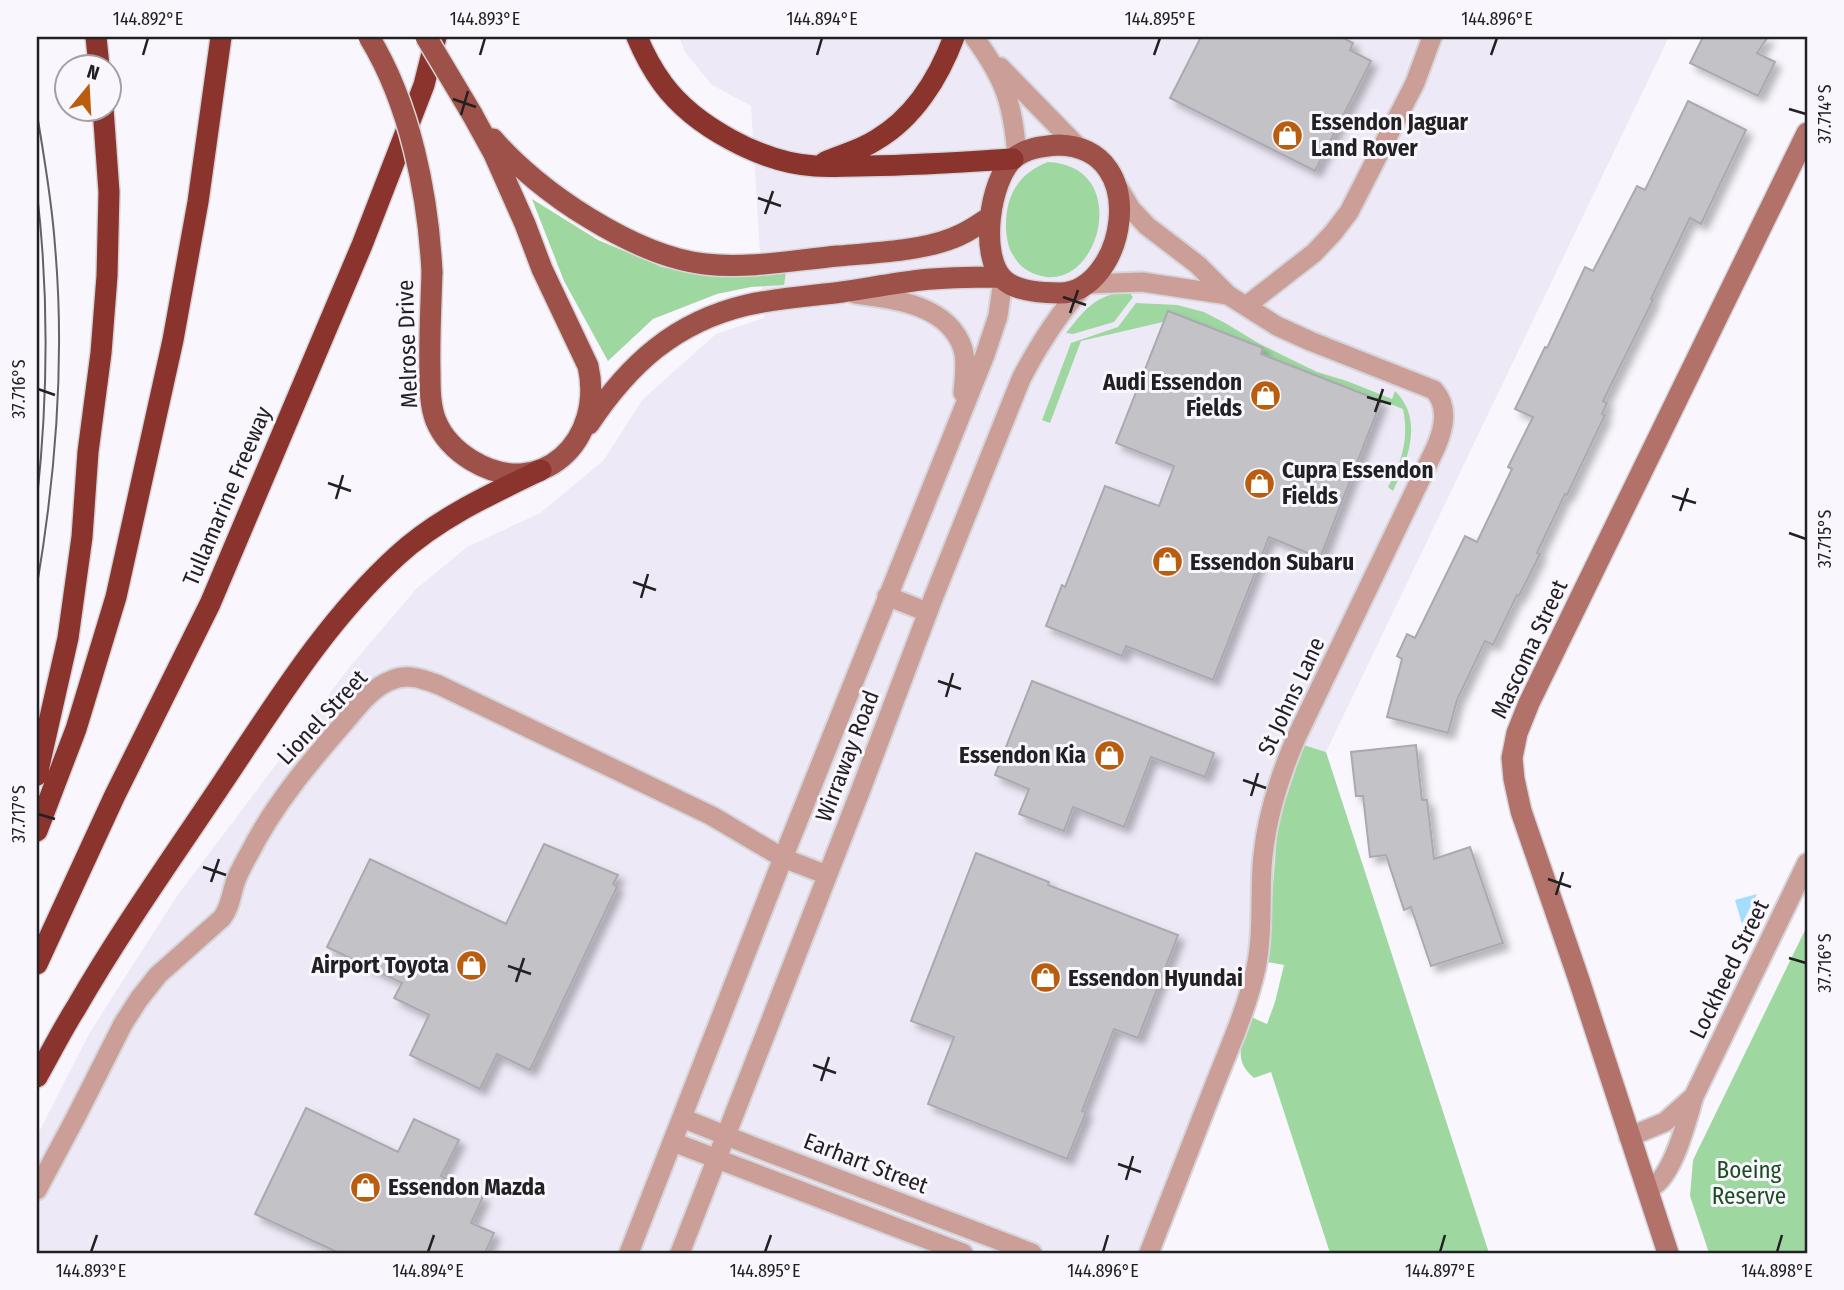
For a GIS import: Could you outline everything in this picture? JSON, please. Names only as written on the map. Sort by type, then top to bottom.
[{"type":"highway","points":[[37,831],[76,729],[116,597],[173,340],[198,202],[221,37]]},
{"type":"highway","name":"Tullamarine Freeway","points":[[37,964],[115,795],[210,604],[362,245],[424,85],[436,37]]},
{"type":"highway","points":[[637,37],[646,58],[664,86],[701,119],[725,136],[754,151],[780,160],[813,166],[897,165],[1015,158]]},
{"type":"highway","points":[[813,166],[875,141],[905,118],[920,101],[954,37]]},
{"type":"highway","points":[[37,775],[68,638],[82,537],[88,452],[101,353],[107,276],[108,192],[104,122]]},
{"type":"highway","points":[[37,1077],[76,1007],[146,898],[280,698],[343,611],[398,555],[426,533],[471,504],[541,470]]},
{"type":"main road","name":"Melrose Drive","points":[[369,37],[383,60],[410,137],[425,204],[432,272],[430,385],[436,420],[451,445],[476,463],[492,470],[519,473],[541,470]]},
{"type":"main road","points":[[426,37],[494,154],[542,269],[588,366],[590,404],[584,427],[574,446]]},
{"type":"main road","points":[[472,114],[503,150],[554,194],[586,216],[617,235],[652,250],[704,264],[762,263],[923,246],[956,237],[990,217]]},
{"type":"main road","name":"Mascoma Street","points":[[1668,1253],[1521,811],[1514,779],[1513,758],[1517,733],[1530,703],[1807,133]]},
{"type":"main road","points":[[541,470],[574,446],[626,375],[658,346],[691,324],[716,314],[748,304],[920,280],[1002,278],[1023,288],[1047,293],[1067,293],[1085,286],[1104,264],[1119,220],[1120,202],[1115,182],[1100,158],[1077,146],[1044,146],[1027,150],[1003,170],[990,217],[991,247],[995,267],[1002,278]]},
{"type":"street","points":[[974,37],[987,54],[1077,146]]},
{"type":"street","points":[[1246,306],[1314,253],[1334,233],[1349,212],[1415,83],[1432,37]]},
{"type":"street","points":[[987,54],[1011,108],[1015,158]]},
{"type":"street","name":"St Johns Lane","points":[[1115,182],[1131,209],[1147,226],[1198,265],[1228,295],[1278,326],[1310,341],[1434,390],[1442,402],[1444,421],[1436,447],[1296,738],[1278,781],[1265,839],[1260,941],[1251,988],[1149,1253]]},
{"type":"street","name":"Wirraway Road","points":[[629,1253],[783,858],[991,340],[1000,306],[1002,278]]},
{"type":"street","name":"St Johns Lane","points":[[1085,286],[1142,282],[1228,295]]},
{"type":"street","name":"Wirraway Road","points":[[680,1253],[927,612],[1021,379],[1056,319],[1085,286]]},
{"type":"street","name":"Wirraway Road","points":[[842,292],[911,304],[930,311],[946,322],[956,334],[964,352],[965,376],[960,415]]},
{"type":"street","points":[[887,596],[927,612]]},
{"type":"street","name":"Lionel Street","points":[[37,1190],[132,1009],[158,975],[208,933],[226,913],[250,850],[289,789],[353,712],[389,681],[412,677],[431,682],[712,816],[783,858],[827,875]]},
{"type":"street","name":"Lockheed Street","points":[[1647,1189],[1660,1182],[1666,1174],[1683,1133],[1694,1096],[1807,863]]},
{"type":"street","name":"Lockheed Street","points":[[1629,1137],[1665,1122],[1694,1096]]},
{"type":"street","name":"Earhart Street","points":[[682,1118],[1021,1251]]},
{"type":"street","points":[[673,1142],[963,1253]]},
{"type":"shaded area","points":[[679,37],[1669,37],[1326,752],[1305,745],[1278,822],[1274,891],[1263,981],[1240,1050],[1157,1253],[37,1253],[37,1136],[90,1032],[177,896],[348,669],[416,589],[467,547],[540,513],[604,460],[642,400],[716,334],[764,318],[751,106],[712,85],[685,52]]},
{"type":"green space","points":[[1048,162],[1075,169],[1092,184],[1099,205],[1098,228],[1090,250],[1077,267],[1059,276],[1038,275],[1020,265],[1010,249],[1006,230],[1008,207],[1015,188],[1028,173]]},
{"type":"green space","points":[[532,199],[598,240],[662,267],[721,277],[786,272],[784,285],[751,287],[717,294],[653,319],[608,361],[564,281]]},
{"type":"green space","points":[[1129,292],[1133,297],[1114,322],[1073,334],[1066,333],[1096,301]]},
{"type":"green space","points":[[1136,303],[1177,305],[1204,312],[1317,372],[1392,399],[1395,391],[1404,402],[1411,427],[1408,453],[1393,491],[1388,487],[1403,449],[1403,409],[1261,354],[1263,348],[1168,311],[1163,322],[1081,341],[1050,423],[1042,420],[1071,343],[1118,327]]},
{"type":"green space","points":[[1304,745],[1326,752],[1489,1253],[1330,1253],[1271,1072],[1254,1078],[1243,1064],[1242,1042],[1251,1017],[1267,1024],[1284,965],[1267,962],[1278,822]]},
{"type":"green space","name":"Boeing Reserve","points":[[1807,926],[1807,1253],[1709,1253],[1690,1196],[1693,1160]]},
{"type":"water","points":[[1757,894],[1742,924],[1735,900]]},
{"type":"building","name":"Essendon Jaguar Land Rover","points":[[1201,37],[1341,37],[1353,43],[1350,50],[1371,61],[1315,171],[1170,98]]},
{"type":"building","points":[[1703,37],[1768,37],[1757,53],[1775,62],[1758,96],[1690,63]]},
{"type":"building","points":[[1688,101],[1746,130],[1701,224],[1690,218],[1603,401],[1607,403],[1602,414],[1605,415],[1537,553],[1540,554],[1493,645],[1485,641],[1457,700],[1448,733],[1387,717],[1402,659],[1397,656],[1407,634],[1415,638],[1465,536],[1477,542],[1512,469],[1508,467],[1533,417],[1515,409],[1545,347],[1547,348],[1585,267],[1593,271],[1637,186],[1645,190]]},
{"type":"building","points":[[1168,311],[1263,348],[1261,354],[1381,401],[1320,558],[1269,537],[1213,680],[1126,646],[1122,656],[1046,626],[1062,585],[1065,587],[1105,486],[1159,506],[1174,466],[1116,443]]},
{"type":"building","name":"Essendon Kia","points":[[1032,681],[1214,753],[1205,777],[1151,757],[1124,827],[1073,807],[1064,831],[1019,814],[1029,789],[995,775]]},
{"type":"building","points":[[1416,745],[1422,800],[1427,800],[1434,859],[1470,847],[1503,943],[1431,966],[1411,907],[1404,910],[1386,855],[1370,857],[1363,796],[1356,796],[1351,752]]},
{"type":"building","name":"Airport Toyota","points":[[544,844],[618,875],[613,884],[617,887],[530,1070],[497,1054],[480,1089],[410,1055],[429,1015],[394,998],[402,983],[327,947],[370,859],[506,924]]},
{"type":"building","name":"Essendon Hyundai","points":[[976,853],[1049,882],[1048,885],[1178,935],[1138,1038],[1114,1029],[1082,1111],[1086,1112],[1067,1159],[928,1104],[954,1037],[911,1021]]},
{"type":"building","name":"Essendon Mazda","points":[[306,1108],[398,1152],[414,1119],[459,1140],[441,1176],[483,1197],[471,1223],[494,1233],[485,1253],[339,1253],[255,1214]]},
{"type":"tram line","points":[[37,114],[54,229],[59,331],[54,458],[37,585]]},
{"type":"tram line","points":[[37,193],[44,270],[46,346],[37,499]]},
{"type":"place","name":"Essendon Jaguar Land Rover","points":[[1288,135]]},
{"type":"place","name":"Audi Essendon Fields","points":[[1265,395]]},
{"type":"place","name":"Cupra Essendon Fields","points":[[1259,483]]},
{"type":"place","name":"Essendon Subaru","points":[[1167,562]]},
{"type":"place","name":"Essendon Kia","points":[[1109,755]]},
{"type":"place","name":"Airport Toyota","points":[[472,965]]},
{"type":"place","name":"Essendon Hyundai","points":[[1045,978]]},
{"type":"place","name":"Essendon Mazda","points":[[365,1187]]}]
